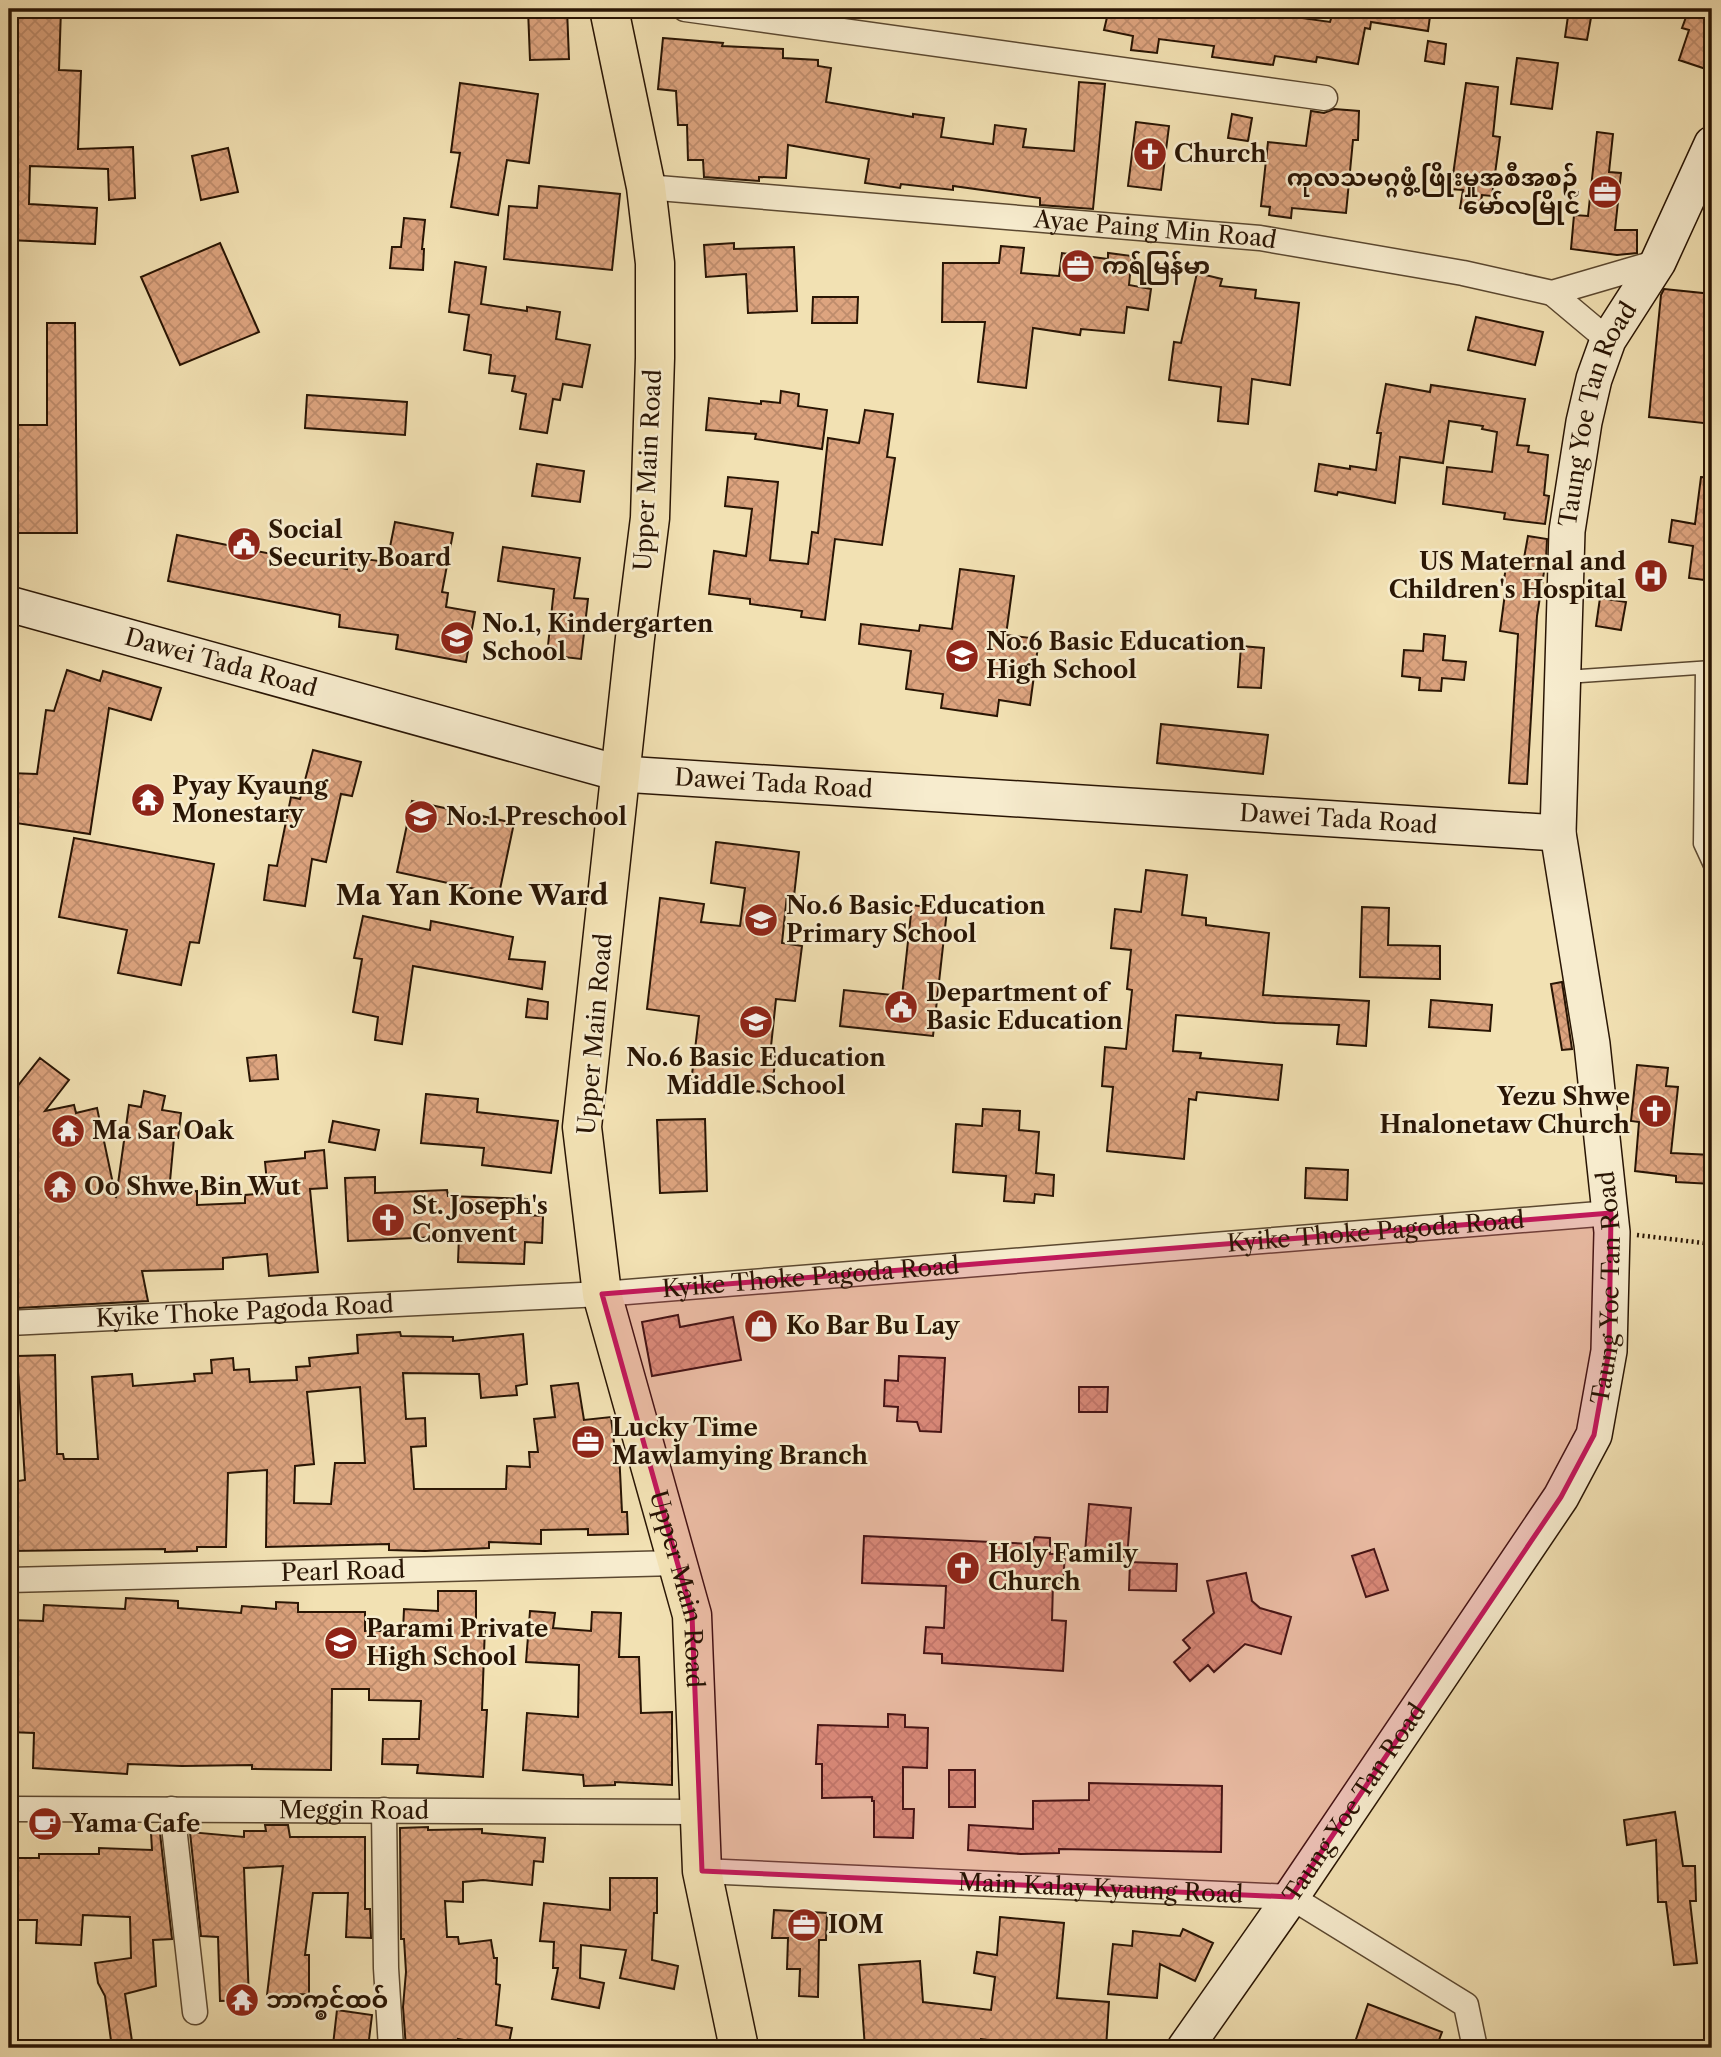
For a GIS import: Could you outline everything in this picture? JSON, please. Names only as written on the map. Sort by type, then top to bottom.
[{"type":"main road","name":"Upper Main Road","points":[[608,9],[646,187],[655,263],[655,358],[650,518],[582,1127],[602,1294],[692,1615],[702,1871],[739,2048]]},
{"type":"street","points":[[685,9],[1325,98]]},
{"type":"street","name":"Taung Yoe Tan Road","points":[[1185,2048],[1292,1897],[1561,1497],[1594,1435],[1609,1350],[1612,1222],[1591,1044],[1558,833],[1567,531],[1584,422],[1594,379],[1608,340],[1658,262],[1712,144]]},
{"type":"street","name":"Ayae Paing Min Road","points":[[646,187],[1260,238],[1463,273],[1552,293],[1658,262]]},
{"type":"street","points":[[1552,293],[1608,340]]},
{"type":"street","name":"Dawei Tada Road","points":[[9,604],[622,774],[1558,833]]},
{"type":"street","name":"Kyike Thoke Pagoda Road","points":[[9,1323],[602,1294],[1612,1222]]},
{"type":"street","name":"Pearl Road","points":[[9,1580],[677,1563]]},
{"type":"street","name":"Meggin Road","points":[[9,1809],[700,1812]]},
{"type":"street","points":[[172,1809],[195,2012]]},
{"type":"street","points":[[384,1810],[386,1968],[391,2048]]},
{"type":"street","name":"Main Kalay Kyaung Road","points":[[702,1871],[1292,1897],[1466,2005],[1475,2048]]},
{"type":"lane","points":[[1563,677],[1707,668],[1700,844],[1712,870]]},
{"type":"path","points":[[1612,1222],[1712,1244]]},
{"type":"highlighted area","points":[[1611,1213],[1609,1351],[1594,1435],[1561,1497],[1291,1897],[702,1871],[692,1615],[602,1294]]},
{"type":"building","points":[[17,9],[61,9],[59,70],[81,71],[78,149],[133,147],[135,198],[109,200],[108,169],[30,166],[29,204],[97,208],[95,244],[9,240],[9,68],[16,69]]},
{"type":"building","points":[[528,9],[567,9],[569,59],[530,60]]},
{"type":"building","points":[[1109,9],[1263,9],[1280,15],[1330,22],[1334,9],[1431,9],[1428,31],[1371,22],[1370,29],[1365,28],[1358,64],[1317,57],[1316,62],[1275,56],[1273,65],[1212,57],[1214,46],[1159,39],[1157,53],[1131,50],[1133,36],[1104,30]]},
{"type":"building","points":[[1569,9],[1592,12],[1587,40],[1565,37]]},
{"type":"building","points":[[1689,9],[1712,9],[1712,71],[1679,60],[1689,30],[1682,28]]},
{"type":"building","points":[[663,38],[723,43],[722,46],[783,49],[783,58],[818,60],[818,66],[831,68],[826,102],[913,117],[913,114],[944,118],[941,137],[993,144],[995,125],[1026,129],[1023,147],[1074,151],[1079,82],[1105,84],[1093,209],[1040,205],[1040,198],[953,186],[953,190],[901,184],[900,188],[865,183],[869,159],[788,145],[786,178],[759,177],[759,181],[704,177],[703,160],[688,160],[687,125],[678,125],[676,91],[658,89]]},
{"type":"building","points":[[1428,41],[1446,44],[1444,64],[1425,61]]},
{"type":"building","points":[[1517,58],[1558,63],[1552,109],[1511,104]]},
{"type":"building","points":[[460,83],[538,94],[529,163],[507,160],[498,215],[451,207],[460,153],[451,152]]},
{"type":"building","points":[[1466,83],[1498,87],[1493,136],[1500,137],[1492,196],[1482,195],[1480,210],[1460,208],[1463,190],[1451,189]]},
{"type":"building","points":[[1334,109],[1359,111],[1358,140],[1353,140],[1346,213],[1292,208],[1291,218],[1269,215],[1270,207],[1261,206],[1268,142],[1306,146],[1311,111],[1324,113]]},
{"type":"building","points":[[1232,114],[1252,118],[1248,141],[1228,138]]},
{"type":"building","points":[[1136,122],[1169,126],[1161,190],[1128,186]]},
{"type":"building","points":[[1597,132],[1613,134],[1609,172],[1621,173],[1615,230],[1637,230],[1637,253],[1617,255],[1571,249],[1574,215],[1588,216]]},
{"type":"building","points":[[228,148],[238,192],[201,200],[192,156]]},
{"type":"building","points":[[539,186],[620,194],[612,270],[504,259],[509,206],[537,208]]},
{"type":"building","points":[[404,218],[425,220],[423,270],[390,268],[392,247],[401,247]]},
{"type":"building","points":[[220,243],[259,332],[180,365],[141,277]]},
{"type":"building","points":[[734,243],[734,249],[794,247],[797,311],[748,313],[746,274],[706,277],[704,245]]},
{"type":"building","points":[[1001,246],[1024,248],[1021,273],[1059,276],[1062,253],[1108,259],[1108,253],[1132,256],[1129,285],[1151,289],[1148,310],[1127,307],[1124,333],[1081,329],[1080,335],[1033,328],[1026,388],[978,382],[985,322],[942,322],[943,263],[999,263]]},
{"type":"building","points":[[455,262],[486,267],[481,304],[527,311],[527,307],[560,312],[556,339],[590,345],[582,387],[563,384],[560,400],[553,399],[547,433],[520,429],[526,394],[512,391],[515,376],[489,373],[491,355],[464,350],[469,315],[449,312]]},
{"type":"building","points":[[1197,273],[1222,279],[1220,286],[1256,290],[1255,298],[1299,303],[1290,385],[1252,379],[1248,424],[1218,421],[1221,387],[1169,380],[1174,342],[1181,343]]},
{"type":"building","points":[[1664,289],[1712,294],[1712,424],[1649,417],[1661,295]]},
{"type":"building","points":[[813,297],[858,297],[857,323],[812,323]]},
{"type":"building","points":[[1476,317],[1543,332],[1535,365],[1468,350]]},
{"type":"building","points":[[47,323],[75,323],[77,533],[9,533],[9,425],[47,425]]},
{"type":"building","points":[[1386,384],[1430,392],[1431,385],[1525,399],[1517,445],[1529,446],[1528,452],[1548,455],[1544,495],[1549,496],[1545,524],[1504,519],[1505,513],[1443,504],[1447,467],[1492,472],[1497,432],[1482,429],[1483,426],[1449,421],[1443,463],[1400,457],[1395,503],[1338,492],[1337,495],[1315,491],[1319,464],[1376,470],[1381,433],[1377,433]]},
{"type":"building","points":[[781,391],[799,394],[798,406],[827,410],[822,449],[755,439],[756,434],[706,430],[709,398],[761,404],[761,401],[780,403]]},
{"type":"building","points":[[307,395],[407,402],[405,435],[305,428]]},
{"type":"building","points":[[865,410],[893,414],[887,457],[895,458],[882,545],[835,539],[825,620],[801,617],[802,611],[750,604],[750,599],[709,594],[714,551],[746,556],[752,509],[725,506],[728,477],[778,482],[770,560],[808,564],[812,532],[818,533],[828,438],[859,443]]},
{"type":"building","points":[[537,464],[584,471],[580,502],[532,496]]},
{"type":"building","points":[[1701,477],[1712,478],[1712,581],[1689,578],[1693,546],[1669,542],[1672,520],[1695,524]]},
{"type":"building","points":[[395,522],[453,533],[442,592],[448,593],[446,607],[475,612],[466,662],[396,649],[398,635],[339,627],[340,615],[168,581],[177,535],[347,569],[348,557],[387,562]]},
{"type":"building","points":[[1528,536],[1547,539],[1537,616],[1527,784],[1509,783],[1518,634],[1500,631],[1506,567],[1522,569]]},
{"type":"building","points":[[503,547],[580,558],[574,598],[588,599],[581,659],[547,655],[554,589],[498,581]]},
{"type":"building","points":[[960,569],[1014,576],[1006,635],[1039,639],[1030,705],[999,700],[997,716],[941,708],[943,694],[906,689],[911,651],[859,644],[861,624],[919,631],[920,625],[952,629]]},
{"type":"building","points":[[1600,598],[1626,602],[1621,630],[1596,626]]},
{"type":"building","points":[[1424,634],[1445,636],[1443,660],[1466,662],[1464,680],[1442,678],[1441,691],[1419,690],[1420,678],[1402,676],[1404,650],[1423,651]]},
{"type":"building","points":[[1241,646],[1264,648],[1261,688],[1238,687]]},
{"type":"building","points":[[67,670],[100,681],[103,671],[161,688],[151,720],[109,708],[90,834],[9,822],[9,773],[37,774],[46,710],[54,711]]},
{"type":"building","points":[[1161,724],[1268,735],[1263,774],[1157,763]]},
{"type":"building","points":[[313,750],[361,762],[352,796],[341,794],[326,862],[312,859],[305,906],[264,900],[269,865],[277,866],[291,797],[300,799]]},
{"type":"building","points":[[412,801],[514,823],[499,894],[397,872]]},
{"type":"building","points":[[74,838],[214,864],[199,943],[190,942],[181,985],[118,973],[127,930],[59,917]]},
{"type":"building","points":[[716,842],[799,852],[794,896],[787,895],[782,943],[802,946],[795,1001],[776,999],[770,1056],[776,1056],[771,1093],[691,1083],[699,1016],[647,1009],[660,898],[704,904],[701,922],[740,926],[745,888],[711,883]]},
{"type":"building","points":[[1146,870],[1187,875],[1182,915],[1206,918],[1206,925],[1269,933],[1263,995],[1369,1001],[1366,1046],[1337,1044],[1339,1025],[1176,1015],[1173,1051],[1201,1053],[1200,1058],[1282,1065],[1278,1100],[1197,1092],[1196,1100],[1189,1099],[1184,1159],[1107,1151],[1113,1087],[1102,1086],[1105,1047],[1126,1049],[1132,990],[1127,989],[1131,950],[1111,948],[1115,909],[1141,912]]},
{"type":"building","points":[[912,905],[947,910],[933,1036],[840,1026],[844,990],[902,996]]},
{"type":"building","points":[[1362,907],[1389,908],[1388,945],[1440,946],[1440,979],[1360,977]]},
{"type":"building","points":[[363,916],[430,930],[431,921],[513,937],[509,959],[545,962],[542,989],[413,966],[402,1044],[375,1040],[378,1017],[353,1012],[362,959],[354,958]]},
{"type":"building","points":[[1562,982],[1572,1049],[1562,1050],[1551,984]]},
{"type":"building","points":[[528,999],[548,1002],[547,1019],[526,1017]]},
{"type":"building","points":[[1431,1000],[1492,1005],[1490,1031],[1429,1027]]},
{"type":"building","points":[[276,1055],[278,1079],[250,1081],[247,1058]]},
{"type":"building","points":[[40,1058],[69,1080],[45,1111],[74,1105],[76,1113],[97,1108],[116,1198],[129,1105],[141,1107],[144,1091],[165,1096],[162,1110],[181,1113],[178,1138],[174,1138],[169,1192],[197,1191],[197,1205],[245,1203],[245,1195],[268,1193],[265,1162],[305,1158],[305,1152],[324,1150],[327,1188],[310,1189],[318,1272],[269,1276],[267,1254],[223,1258],[223,1269],[142,1271],[148,1301],[18,1308],[17,1304],[9,1305],[9,1097]]},
{"type":"building","points":[[1637,1065],[1668,1068],[1666,1086],[1678,1087],[1671,1153],[1712,1155],[1712,1184],[1676,1182],[1676,1176],[1635,1171],[1639,1122],[1631,1121]]},
{"type":"building","points":[[426,1094],[478,1099],[477,1112],[558,1121],[551,1173],[482,1165],[484,1148],[421,1143]]},
{"type":"building","points":[[983,1109],[1020,1111],[1019,1130],[1039,1132],[1036,1173],[1054,1175],[1053,1196],[1035,1194],[1034,1203],[1004,1201],[1006,1176],[953,1172],[956,1124],[982,1126]]},
{"type":"building","points":[[705,1119],[707,1191],[660,1193],[657,1120]]},
{"type":"building","points":[[333,1121],[379,1130],[375,1150],[329,1142]]},
{"type":"building","points":[[1306,1168],[1348,1170],[1347,1200],[1305,1198]]},
{"type":"building","points":[[375,1177],[375,1193],[447,1190],[448,1196],[527,1199],[526,1215],[543,1216],[542,1243],[525,1242],[524,1264],[458,1262],[459,1236],[348,1241],[345,1178]]},
{"type":"building","points":[[678,1315],[680,1327],[733,1317],[741,1360],[652,1376],[642,1322]]},
{"type":"building","points":[[400,1332],[401,1336],[453,1337],[453,1341],[523,1334],[527,1384],[516,1386],[517,1395],[481,1398],[479,1374],[403,1373],[406,1419],[425,1418],[426,1446],[411,1447],[414,1489],[506,1489],[507,1466],[530,1467],[529,1452],[538,1452],[534,1419],[555,1417],[551,1386],[578,1383],[584,1420],[611,1417],[615,1451],[619,1451],[622,1512],[627,1512],[628,1534],[588,1535],[588,1529],[541,1530],[541,1544],[489,1542],[489,1548],[425,1551],[389,1550],[389,1544],[266,1547],[267,1470],[228,1473],[226,1547],[197,1547],[197,1551],[165,1552],[165,1549],[9,1551],[9,1485],[18,1485],[18,1481],[25,1480],[17,1356],[55,1355],[57,1454],[63,1454],[64,1459],[98,1459],[92,1377],[132,1374],[133,1386],[195,1381],[194,1374],[212,1373],[211,1360],[233,1358],[234,1370],[249,1369],[250,1382],[297,1380],[296,1367],[310,1366],[309,1358],[358,1353],[357,1335]],"holes":[[[360,1387],[365,1463],[335,1463],[331,1504],[294,1503],[295,1466],[314,1464],[307,1392]]]},
{"type":"building","points":[[899,1356],[945,1358],[941,1432],[920,1431],[917,1422],[897,1421],[898,1407],[884,1406],[885,1380],[898,1381]]},
{"type":"building","points":[[1079,1387],[1108,1387],[1107,1412],[1079,1412]]},
{"type":"building","points":[[1089,1504],[1131,1508],[1127,1557],[1085,1553]]},
{"type":"building","points":[[864,1536],[1032,1544],[1035,1537],[1050,1538],[1050,1554],[1065,1554],[1063,1583],[1053,1583],[1052,1620],[1066,1621],[1063,1671],[942,1663],[942,1654],[924,1653],[926,1627],[944,1628],[946,1586],[862,1583]]},
{"type":"building","points":[[1374,1549],[1388,1590],[1366,1597],[1352,1556]]},
{"type":"building","points":[[1130,1562],[1177,1564],[1176,1591],[1129,1590]]},
{"type":"building","points":[[1246,1573],[1252,1601],[1260,1608],[1291,1617],[1281,1654],[1245,1644],[1214,1672],[1208,1665],[1190,1681],[1174,1662],[1190,1648],[1183,1640],[1214,1613],[1207,1581]]},
{"type":"building","points":[[438,1591],[476,1591],[476,1626],[485,1626],[482,1710],[487,1710],[483,1777],[417,1773],[418,1765],[382,1764],[383,1739],[419,1739],[421,1701],[369,1700],[369,1689],[332,1689],[331,1770],[252,1769],[252,1765],[128,1764],[127,1774],[33,1768],[34,1733],[9,1732],[9,1620],[43,1621],[44,1605],[125,1609],[126,1598],[178,1601],[178,1608],[241,1613],[242,1606],[276,1609],[276,1602],[298,1603],[298,1612],[365,1612],[365,1631],[403,1631],[404,1609],[438,1611]]},
{"type":"building","points":[[530,1611],[555,1613],[553,1628],[591,1631],[592,1612],[621,1613],[619,1657],[639,1657],[641,1713],[672,1712],[672,1785],[615,1782],[615,1785],[584,1786],[583,1775],[523,1770],[527,1713],[578,1717],[579,1665],[526,1662]]},
{"type":"building","points":[[888,1714],[905,1715],[905,1727],[928,1728],[927,1768],[903,1767],[903,1809],[914,1809],[913,1838],[874,1837],[872,1797],[822,1798],[822,1764],[816,1764],[818,1725],[888,1727]]},
{"type":"building","points":[[949,1770],[975,1770],[975,1807],[949,1807]]},
{"type":"building","points":[[1089,1783],[1222,1786],[1221,1852],[1059,1849],[1059,1853],[1021,1854],[968,1850],[969,1825],[1033,1829],[1033,1801],[1089,1800]]},
{"type":"building","points":[[1675,1812],[1683,1866],[1695,1866],[1696,1901],[1690,1901],[1697,1963],[1674,1965],[1666,1902],[1658,1902],[1656,1840],[1627,1845],[1624,1820]]},
{"type":"building","points":[[265,1825],[288,1825],[290,1837],[365,1837],[365,1909],[370,1909],[371,1938],[346,1937],[348,1893],[313,1893],[305,1955],[309,1955],[309,1994],[267,1995],[283,1866],[244,1868],[249,2000],[220,2001],[218,1937],[201,1936],[190,1832],[244,1837],[244,1831],[266,1831]]},
{"type":"building","points":[[428,1827],[428,1830],[482,1829],[482,1833],[545,1838],[543,1862],[534,1861],[532,1885],[483,1880],[463,1882],[463,1902],[445,1901],[447,1937],[458,1937],[459,1944],[491,1940],[494,1958],[497,1958],[496,1984],[500,1985],[496,2025],[512,2028],[508,2048],[458,2039],[458,2048],[406,2048],[400,1828]]},
{"type":"building","points":[[151,1833],[160,1833],[172,1939],[153,1940],[156,1986],[125,1994],[133,2048],[112,2048],[105,1996],[98,1983],[95,1963],[131,1958],[130,1917],[83,1915],[81,1945],[36,1943],[37,1920],[9,1920],[9,1858],[39,1858],[39,1854],[99,1854],[99,1848],[152,1850]]},
{"type":"building","points":[[610,1878],[657,1878],[657,1913],[654,1913],[652,1960],[678,1966],[674,1989],[620,1978],[626,1950],[581,1945],[580,1978],[604,1983],[599,2008],[552,1999],[558,1968],[553,1968],[554,1942],[540,1941],[544,1903],[610,1910]]},
{"type":"building","points":[[774,1910],[827,1913],[826,1940],[819,1940],[818,1997],[799,1996],[800,1969],[787,1969],[788,1938],[772,1938]]},
{"type":"building","points":[[1000,1917],[1064,1923],[1057,1998],[1109,2002],[1106,2048],[1050,2045],[1050,2048],[981,2039],[980,2048],[926,2041],[926,2045],[865,2048],[859,1965],[920,1961],[923,2002],[991,2010],[995,1977],[974,1973],[977,1952],[997,1955]]},
{"type":"building","points":[[1183,1929],[1213,1943],[1195,1981],[1160,1964],[1157,1998],[1108,1994],[1113,1944],[1132,1946],[1133,1931],[1180,1936]]},
{"type":"building","points":[[1368,2004],[1442,2032],[1436,2048],[1353,2048]]},
{"type":"building","points":[[337,2010],[372,2015],[368,2048],[333,2045]]},
{"type":"place","name":"Church","points":[[1150,154]]},
{"type":"place","name":"ကုလသမဂ္ဂဖွံ့ဖြိုးမှုအစီအစဉ် မော်လမြိုင်","points":[[1605,192]]},
{"type":"place","name":"ကရ်မြန်မာ","points":[[1078,266]]},
{"type":"place","name":"Social Security Board","points":[[244,544]]},
{"type":"place","name":"US Maternal and Children's Hospital","points":[[1651,576]]},
{"type":"place","name":"No.1, Kindergarten School","points":[[457,638]]},
{"type":"place","name":"No.6 Basic Education High School","points":[[962,656]]},
{"type":"place","name":"Pyay Kyaung Monestary","points":[[148,800]]},
{"type":"place","name":"No.1 Preschool","points":[[421,817]]},
{"type":"place","name":"No.6 Basic Education Primary School","points":[[761,920]]},
{"type":"place","name":"Department of Basic Education","points":[[901,1007]]},
{"type":"place","name":"No.6 Basic Education Middle School","points":[[756,1022]]},
{"type":"place","name":"Yezu Shwe Hnalonetaw Church","points":[[1655,1111]]},
{"type":"place","name":"Ma Sar Oak","points":[[68,1131]]},
{"type":"place","name":"Oo Shwe Bin Wut","points":[[60,1187]]},
{"type":"place","name":"St. Joseph's Convent","points":[[388,1220]]},
{"type":"place","name":"Ko Bar Bu Lay","points":[[761,1326]]},
{"type":"place","name":"Lucky Time Mawlamying Branch","points":[[588,1442]]},
{"type":"place","name":"Holy Family Church","points":[[963,1568]]},
{"type":"place","name":"Parami Private High School","points":[[341,1643]]},
{"type":"place","name":"Yama Cafe","points":[[45,1824]]},
{"type":"place","name":"IOM","points":[[804,1925]]},
{"type":"place","name":"ဘာက္ၜၚ်ထဝ်","points":[[242,2000]]},
{"type":"district","name":"Ma Yan Kone Ward","points":[[472,895]]}]
